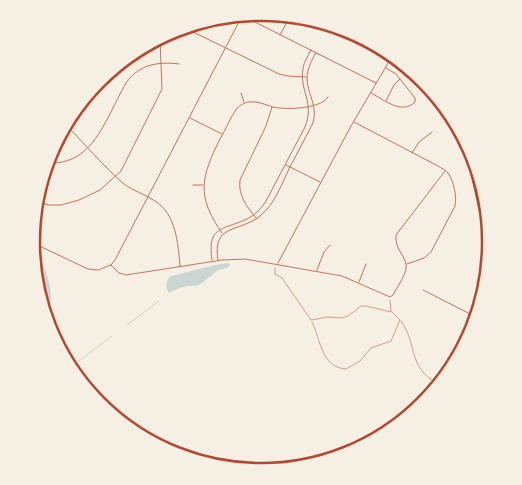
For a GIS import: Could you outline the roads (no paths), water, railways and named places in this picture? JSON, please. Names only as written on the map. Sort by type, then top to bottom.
[{"type":"main road","points":[[471,171],[479,206]]},
{"type":"street","points":[[253,22],[376,84]]},
{"type":"street","points":[[40,246],[88,270],[98,270],[111,265],[239,23]]},
{"type":"street","points":[[280,35],[286,23]]},
{"type":"street","points":[[194,32],[281,75],[307,76]]},
{"type":"street","points":[[43,203],[61,205],[80,200],[100,190],[123,167],[162,89],[160,45]]},
{"type":"street","points":[[212,262],[211,242],[220,229],[247,220],[266,202],[305,128],[309,117],[309,106],[302,76],[311,50]]},
{"type":"street","points":[[218,261],[216,247],[218,240],[223,233],[257,219],[269,207],[312,126],[315,105],[307,76],[316,52]]},
{"type":"street","points":[[278,264],[353,122],[389,62]]},
{"type":"street","points":[[54,164],[60,164],[71,160],[88,148],[96,139],[128,79],[144,67],[161,64],[179,64]]},
{"type":"street","points":[[370,93],[402,108],[413,104],[416,100],[394,72],[386,68]]},
{"type":"street","points":[[386,101],[394,85],[400,79]]},
{"type":"street","points":[[241,93],[244,103]]},
{"type":"street","points":[[223,233],[208,210],[204,185],[208,163],[237,108],[244,103],[256,102],[283,108],[309,106],[325,102],[328,97]]},
{"type":"street","points":[[257,219],[241,195],[239,188],[240,180],[266,126],[272,107]]},
{"type":"street","points":[[189,118],[223,135]]},
{"type":"street","points":[[353,122],[446,171],[450,175],[456,200],[455,206],[428,255],[406,264]]},
{"type":"street","points":[[71,130],[125,185],[163,207],[172,220],[180,267]]},
{"type":"street","points":[[412,153],[419,142],[432,132]]},
{"type":"street","points":[[285,165],[321,183]]},
{"type":"street","points":[[111,265],[117,272],[123,275],[218,261],[245,259],[342,276],[390,297],[404,274],[406,264],[395,243],[396,235],[446,171]]},
{"type":"street","points":[[193,185],[204,185]]},
{"type":"street","points":[[317,271],[324,252],[330,245]]},
{"type":"street","points":[[358,282],[366,264]]},
{"type":"street","points":[[423,290],[471,314]]},
{"type":"waterway","points":[[127,325],[159,301]]},
{"type":"waterway","points":[[76,363],[112,336]]}]
